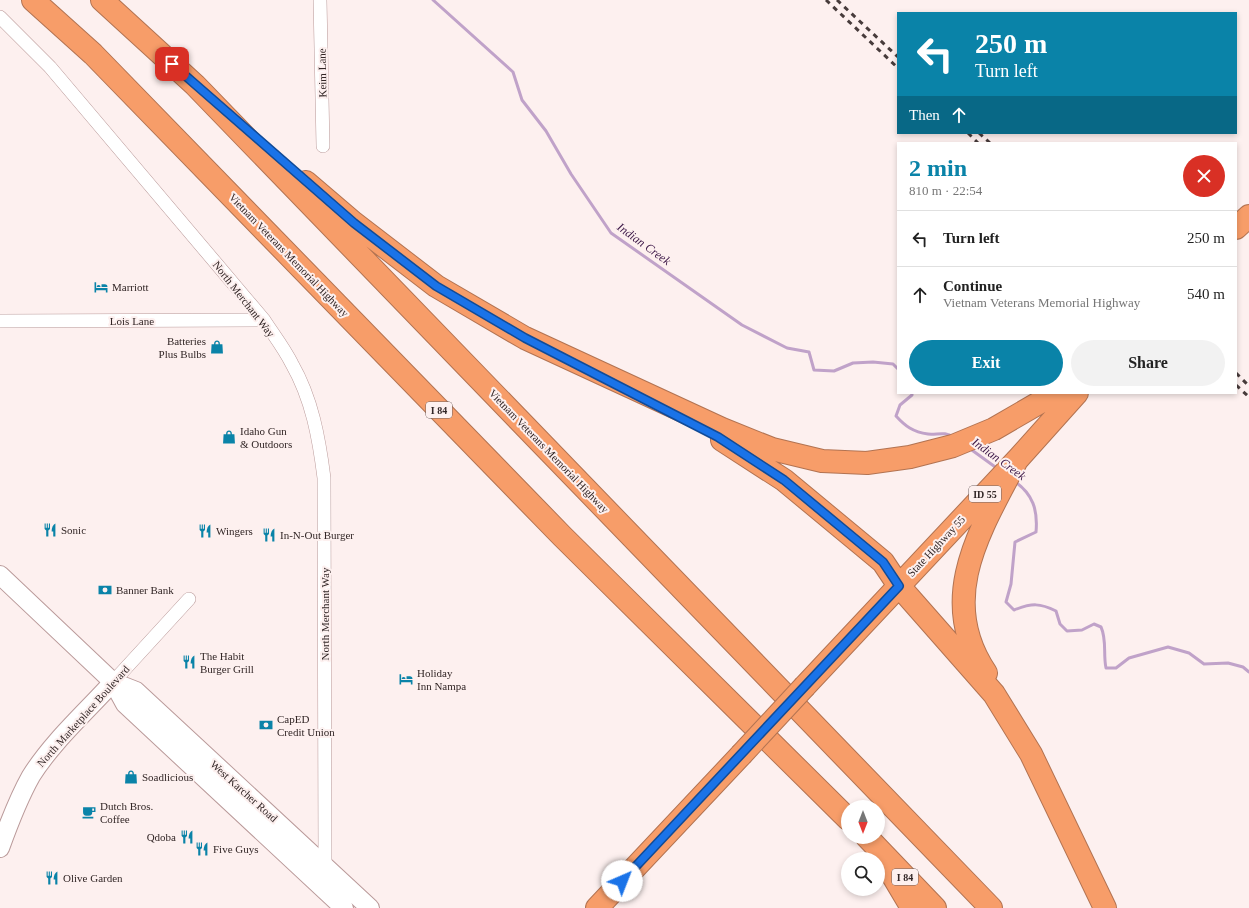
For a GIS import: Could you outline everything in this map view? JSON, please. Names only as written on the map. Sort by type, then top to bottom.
[{"type":"highway","name":"Vietnam Veterans Memorial Highway","points":[[32,0],[93,54],[562,536],[841,811]]},
{"type":"highway","name":"Vietnam Veterans Memorial Highway","points":[[102,0],[195,85],[990,908]]},
{"type":"highway","points":[[195,85],[373,238],[436,286],[525,338],[718,437],[784,480],[883,562],[899,586],[994,694],[1031,754],[1105,908]]},
{"type":"highway","points":[[1237,227],[1249,216]]},
{"type":"highway","points":[[525,338],[722,429],[772,449],[822,461],[866,463],[910,456],[953,446],[994,429],[1054,394]]},
{"type":"highway","name":"State Highway 55","points":[[597,908],[1017,460],[1076,394]]},
{"type":"highway","points":[[1017,460],[971,551],[964,583],[963,609],[969,639],[980,664],[1036,751],[1067,811],[1090,876]]},
{"type":"highway","points":[[873,844],[912,908]]},
{"type":"highway","name":"I 84","points":[[874,844],[935,908]]},
{"type":"main road","name":"West Karcher Road","points":[[0,575],[113,682],[125,704],[250,820],[328,900],[344,908]]},
{"type":"main road","name":"West Karcher Road","points":[[113,682],[136,691],[370,908]]},
{"type":"main road","name":"North Marketplace Boulevard","points":[[0,848],[11,816],[35,771],[45,756],[113,682]]},
{"type":"main road","points":[[250,820],[262,819],[309,863],[325,866]]},
{"type":"street","name":"Keim Lane","points":[[320,0],[323,146]]},
{"type":"street","name":"North Merchant Way","points":[[0,17],[50,67],[264,320],[293,364],[311,408],[319,440],[324,478],[325,866]]},
{"type":"street","name":"Lois Lane","points":[[0,321],[264,320]]},
{"type":"street","name":"North Marketplace Boulevard","points":[[113,682],[189,599]]},
{"type":"waterway","name":"Indian Creek","points":[[433,0],[513,72],[522,100],[546,131],[571,174],[611,233],[742,325],[787,348],[809,352],[814,370],[834,371],[853,363],[873,362],[893,364],[897,368]]},
{"type":"waterway","name":"Indian Creek","points":[[912,394],[900,405],[896,416],[906,426],[918,432],[928,434],[944,434],[953,437]]},
{"type":"waterway","name":"Indian Creek","points":[[969,448],[998,469]]},
{"type":"waterway","name":"Indian Creek","points":[[1014,481],[1026,491],[1030,497],[1036,517],[1036,532],[1015,542],[1011,584],[1006,602],[1014,610],[1031,605],[1040,605],[1050,608],[1056,611],[1060,624],[1067,631],[1082,630],[1094,624],[1101,627],[1104,637],[1106,668],[1116,668],[1129,658],[1168,647],[1189,653],[1204,664],[1228,663],[1243,667],[1249,672]]},
{"type":"railway","points":[[826,0],[897,67]]},
{"type":"railway","points":[[837,0],[897,56]]},
{"type":"railway","points":[[969,134],[977,142]]},
{"type":"railway","points":[[980,134],[989,142]]},
{"type":"railway","points":[[1237,374],[1249,386]]},
{"type":"railway","points":[[1237,386],[1249,397]]},
{"type":"place","name":"Marriott","points":[[101,287]]},
{"type":"place","name":"Batteries Plus Bulbs","points":[[217,347]]},
{"type":"place","name":"Idaho Gun & Outdoors","points":[[229,437]]},
{"type":"place","name":"Sonic","points":[[50,530]]},
{"type":"place","name":"Wingers","points":[[205,531]]},
{"type":"place","name":"In-N-Out Burger","points":[[269,535]]},
{"type":"place","name":"Banner Bank","points":[[105,590]]},
{"type":"place","name":"The Habit Burger Grill","points":[[189,662]]},
{"type":"place","name":"Holiday Inn Nampa","points":[[406,679]]},
{"type":"place","name":"CapED Credit Union","points":[[266,725]]},
{"type":"place","name":"Soadlicious","points":[[131,777]]},
{"type":"place","name":"Dutch Bros. Coffee","points":[[89,812]]},
{"type":"place","name":"Qdoba","points":[[187,837]]},
{"type":"place","name":"Five Guys","points":[[202,849]]},
{"type":"place","name":"Olive Garden","points":[[52,878]]},
{"type":"route","points":[[172,64],[354,223],[436,286],[525,338],[718,437],[784,480],[883,562],[899,586],[622,881]]}]
